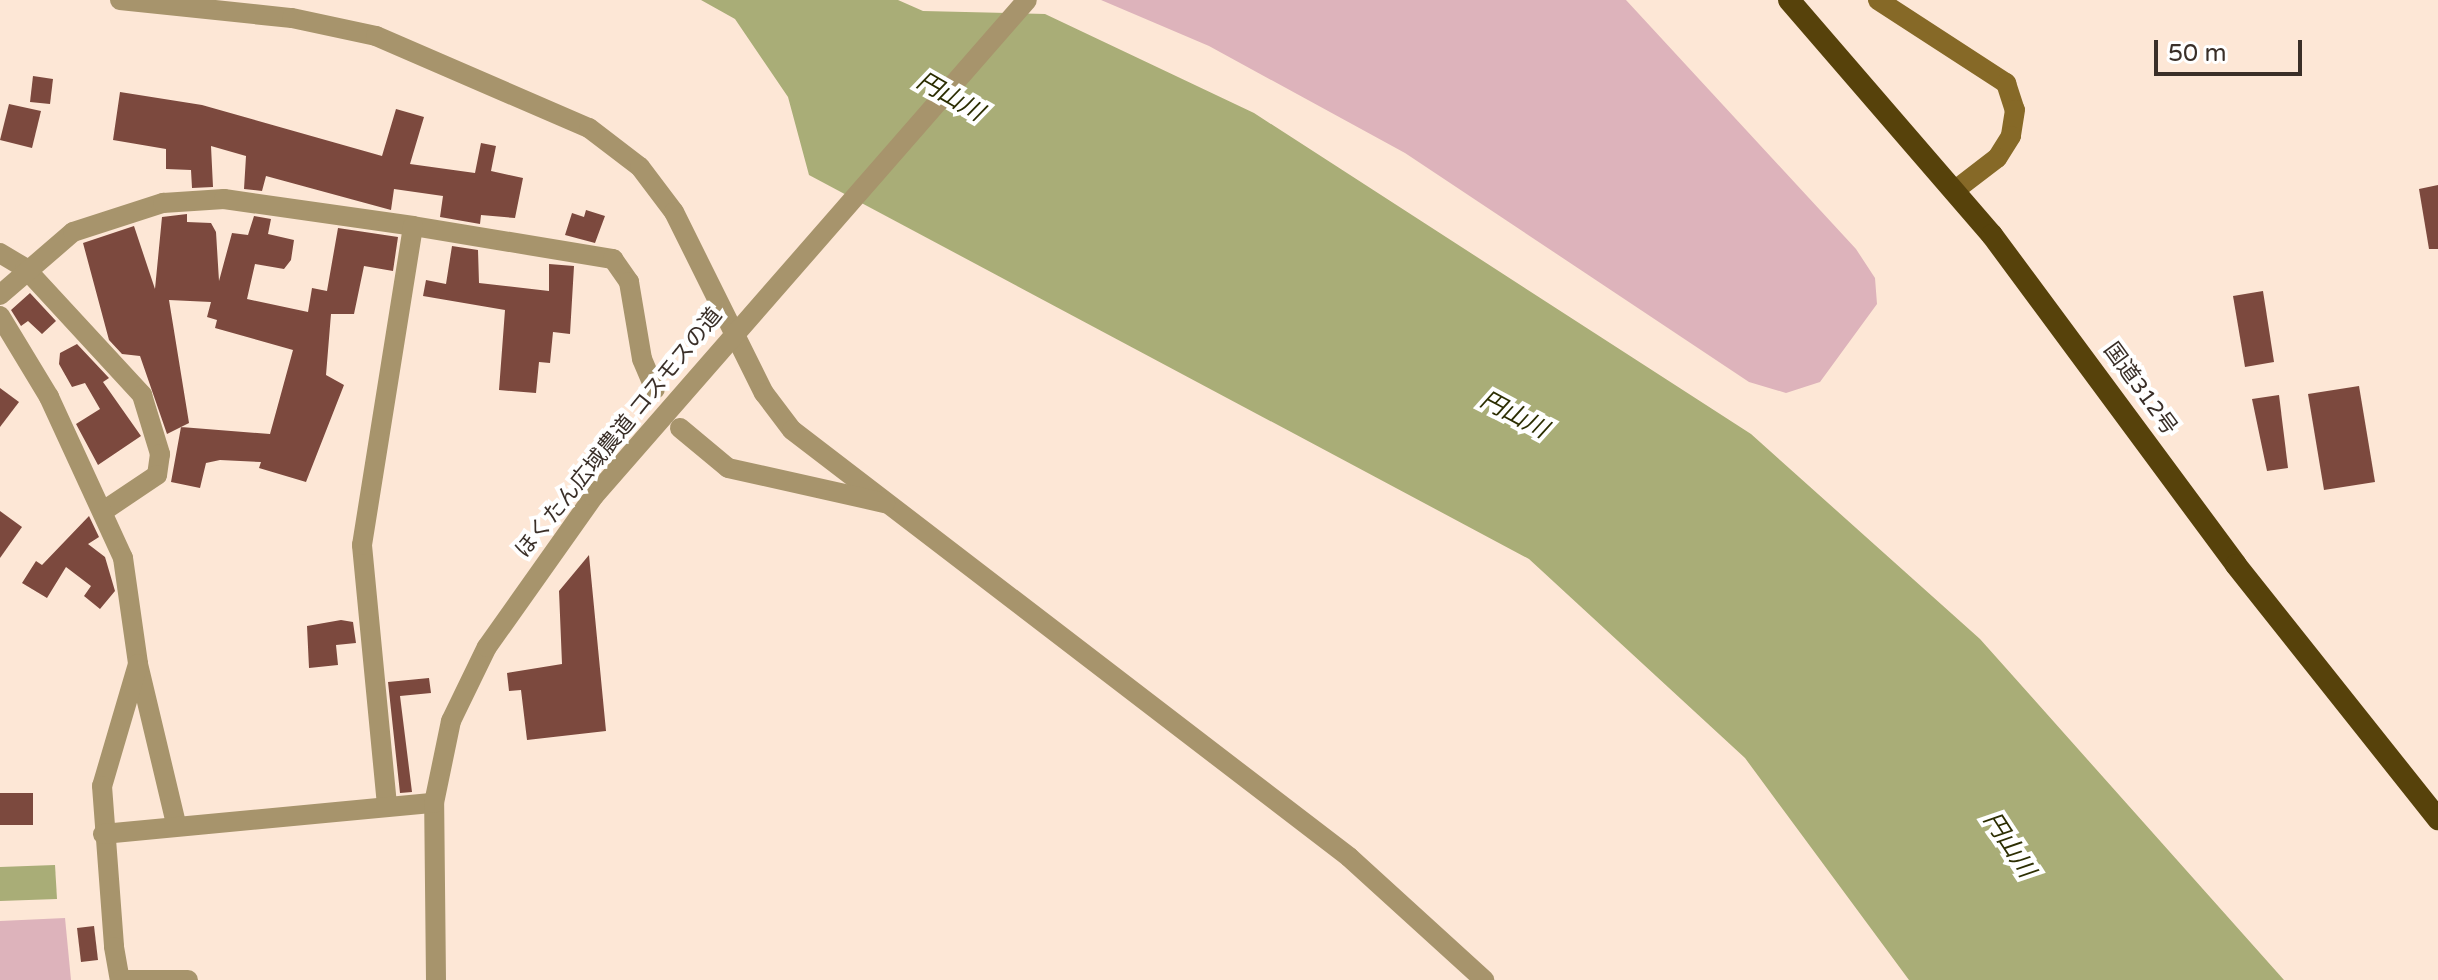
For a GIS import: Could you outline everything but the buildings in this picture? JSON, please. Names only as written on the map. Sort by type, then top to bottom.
[{"type":"highway","name":"国道312号","points":[[1789,0],[1954,191],[2366,735],[2438,819]]},
{"type":"main road","points":[[1878,0],[2006,83],[2015,110],[2011,136],[1997,158],[1954,191]]},
{"type":"street","points":[[120,0],[292,18],[376,36],[589,128],[640,167],[674,212],[733,333],[792,430],[1349,857],[1484,980]]},
{"type":"street","name":"ほくたん広域農道 コスモスの道","points":[[436,980],[434,803],[451,721],[543,558],[747,316],[1027,0]]},
{"type":"street","points":[[0,295],[25,268],[73,232],[163,203],[224,199],[413,226],[613,259],[629,282],[642,359],[655,389]]},
{"type":"street","points":[[387,805],[362,545],[413,226]]},
{"type":"street","points":[[0,253],[25,268],[94,347],[131,377],[155,432],[160,467],[153,482],[105,510]]},
{"type":"street","points":[[0,316],[105,510],[123,558],[138,664],[176,823]]},
{"type":"street","points":[[680,428],[728,468],[887,503]]},
{"type":"street","points":[[138,664],[102,786],[103,834],[120,980],[188,980]]},
{"type":"street","points":[[103,834],[176,823],[434,803]]},
{"type":"shaded area","points":[[1101,0],[1626,0],[1856,249],[1875,278],[1877,304],[1820,382],[1786,393],[1749,382],[1405,153],[1209,46]]},
{"type":"shaded area","points":[[65,918],[71,980],[0,980],[0,921]]},
{"type":"water","name":"円山川","points":[[701,0],[898,0],[923,11],[1045,14],[1254,113],[1751,434],[1980,639],[2284,980],[1909,980],[1745,758],[1529,559],[809,175],[788,97],[735,19]]},
{"type":"water","points":[[55,865],[57,899],[0,901],[0,867]]}]
